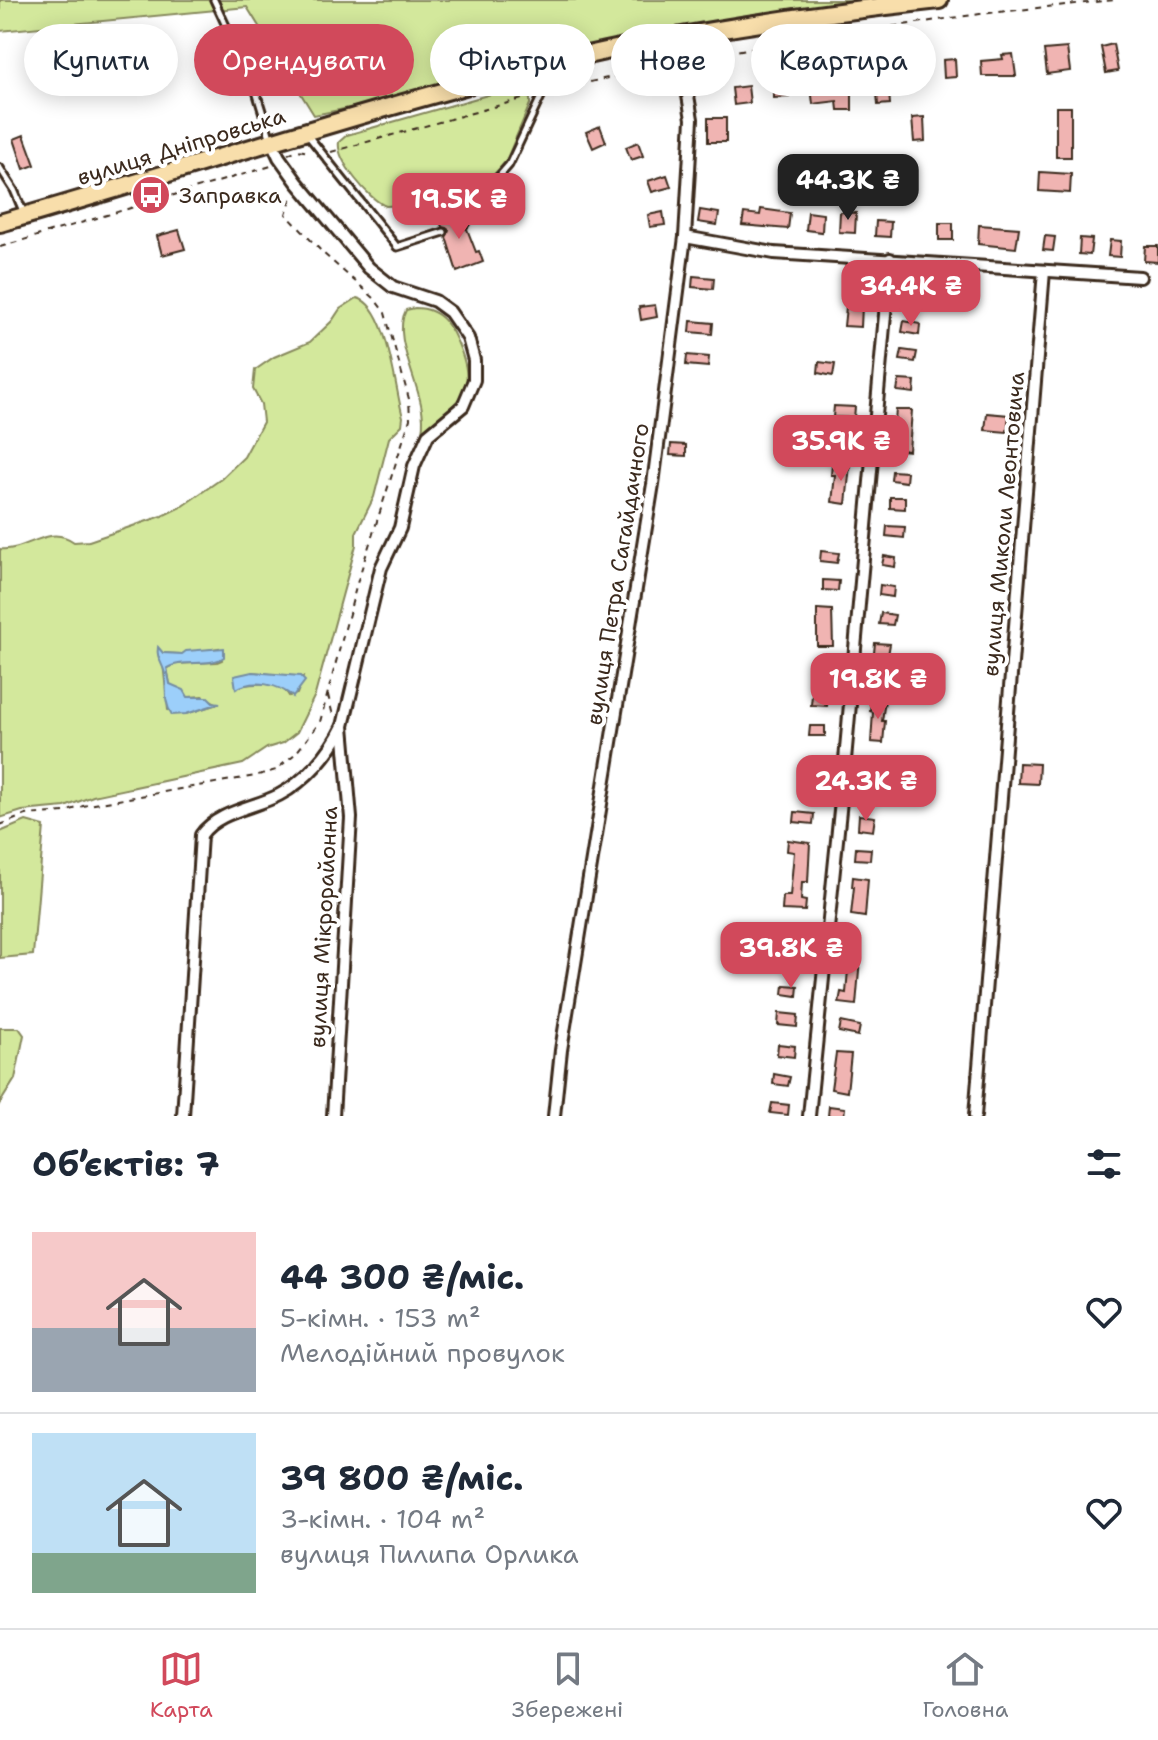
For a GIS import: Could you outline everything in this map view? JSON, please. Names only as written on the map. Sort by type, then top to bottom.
[{"type":"highway","name":"вулиця Дніпровська","points":[[735,29],[939,0]]},
{"type":"highway","name":"вулиця Дніпровська","points":[[0,223],[436,96]]},
{"type":"street","name":"вулиця Петра Сагайдачного","points":[[554,1116],[564,1034],[653,484],[685,237],[692,119],[688,96]]},
{"type":"street","name":"вулиця Мікрорайонна","points":[[272,142],[297,182],[369,268],[393,287],[435,301],[450,312],[468,338],[474,360],[474,380],[463,406],[428,435],[414,466],[400,528],[381,568],[341,731],[351,818],[333,1116]]},
{"type":"street","points":[[685,237],[774,253],[1140,277]]},
{"type":"street","points":[[809,1116],[890,259]]},
{"type":"street","name":"вулиця Миколи Леонтовича","points":[[975,1116],[1044,271]]},
{"type":"street","points":[[183,1116],[201,835],[215,821],[289,789],[316,764],[341,731]]},
{"type":"lane","points":[[214,0],[255,88],[272,142]]},
{"type":"lane","points":[[465,224],[480,198],[509,165],[542,96]]},
{"type":"lane","points":[[306,132],[397,247],[444,232]]},
{"type":"lane","points":[[0,168],[25,216]]},
{"type":"path","points":[[735,51],[980,14],[1114,0]]},
{"type":"path","points":[[0,247],[283,162],[289,153],[297,150],[323,154],[532,96]]},
{"type":"path","points":[[0,825],[26,815],[65,812],[276,770],[308,740],[320,722],[358,580],[410,419],[409,399],[385,313],[374,298],[324,254],[286,214],[297,182]]},
{"type":"path","points":[[328,694],[341,731]]},
{"type":"green space","points":[[0,0],[894,0],[773,24],[751,24],[751,28],[735,32],[735,24],[611,24],[611,56],[595,59],[595,24],[430,24],[430,92],[414,95],[414,24],[258,24],[247,7],[72,24],[24,24],[24,29],[0,31]]},
{"type":"green space","points":[[302,96],[410,96],[314,115]]},
{"type":"green space","points":[[484,96],[530,97],[530,104],[506,161],[490,179],[405,205],[386,206],[363,188],[348,169],[339,150],[339,142],[347,135]]},
{"type":"green space","points":[[357,298],[368,304],[376,316],[389,350],[403,417],[402,425],[389,438],[374,497],[356,533],[356,545],[315,695],[297,732],[243,764],[93,796],[65,807],[22,811],[0,818],[0,549],[55,536],[74,542],[89,541],[162,516],[181,507],[221,479],[244,457],[263,422],[261,404],[253,389],[255,370],[274,357],[310,342],[340,309]],"holes":[[[219,648],[222,660],[217,662],[175,664],[167,668],[170,684],[188,697],[203,696],[218,704],[186,714],[168,710],[162,653],[182,654]],[[252,672],[303,677],[297,694],[289,696],[274,685],[240,686]]]},
{"type":"green space","points":[[406,310],[433,311],[450,327],[467,374],[462,394],[422,432],[420,402],[402,337]]},
{"type":"green space","points":[[26,821],[44,826],[33,955],[0,958],[0,832]]},
{"type":"green space","points":[[0,1028],[19,1028],[24,1035],[15,1079],[0,1103]]},
{"type":"water","points":[[158,647],[163,653],[182,654],[186,651],[224,648],[224,657],[218,660],[167,668],[170,684],[184,690],[188,697],[208,697],[220,703],[186,714],[172,715],[166,700],[165,674]]},
{"type":"water","points":[[252,672],[300,676],[305,681],[293,697],[266,684],[251,684],[236,689],[234,676]]},
{"type":"building","points":[[1113,44],[1118,71],[1106,73],[1101,47]]},
{"type":"building","points":[[1067,48],[1070,71],[1047,74],[1044,50]]},
{"type":"building","points":[[1013,54],[1016,76],[982,76],[981,61],[1003,59],[1002,55]]},
{"type":"building","points":[[955,59],[956,77],[944,78],[943,60]]},
{"type":"building","points":[[748,86],[750,103],[734,105],[735,88]]},
{"type":"building","points":[[812,96],[852,96],[852,110],[838,110],[837,101],[813,104]]},
{"type":"building","points":[[877,96],[889,96],[890,104],[878,105]]},
{"type":"building","points":[[1056,107],[1071,107],[1071,157],[1056,157]]},
{"type":"building","points":[[924,117],[925,141],[914,142],[912,118]]},
{"type":"building","points":[[708,118],[726,118],[726,142],[708,142]]},
{"type":"building","points":[[600,126],[606,142],[593,148],[586,132]]},
{"type":"building","points":[[24,135],[35,165],[24,169],[14,139]]},
{"type":"building","points":[[638,142],[643,156],[631,160],[626,147]]},
{"type":"building","points":[[1040,172],[1071,174],[1070,193],[1039,191]]},
{"type":"building","points":[[667,175],[671,187],[652,192],[648,181]]},
{"type":"building","points":[[459,207],[463,217],[460,226],[467,229],[483,262],[457,272],[446,237],[449,230],[442,227],[438,215]]},
{"type":"building","points":[[761,209],[790,213],[788,229],[742,225],[744,213],[760,215]]},
{"type":"building","points":[[700,210],[719,213],[717,225],[698,222]]},
{"type":"building","points":[[663,212],[665,225],[650,227],[648,215]]},
{"type":"building","points":[[808,212],[823,214],[822,232],[806,230]]},
{"type":"building","points":[[840,212],[856,213],[855,233],[839,232]]},
{"type":"building","points":[[876,221],[891,222],[890,237],[875,236]]},
{"type":"building","points":[[939,223],[953,223],[953,240],[939,240]]},
{"type":"building","points":[[979,225],[1019,228],[1016,248],[978,244]]},
{"type":"building","points":[[179,230],[185,249],[162,255],[157,236]]},
{"type":"building","points":[[1045,236],[1055,237],[1053,251],[1043,250]]},
{"type":"building","points":[[1080,238],[1092,239],[1090,255],[1079,254]]},
{"type":"building","points":[[1110,240],[1121,241],[1120,257],[1108,256]]},
{"type":"building","points":[[1145,246],[1158,246],[1158,262],[1144,261]]},
{"type":"building","points":[[693,276],[714,278],[713,289],[692,287]]},
{"type":"building","points":[[843,284],[863,285],[861,327],[844,326],[847,297],[843,296]]},
{"type":"building","points":[[655,305],[657,317],[641,320],[639,307]]},
{"type":"building","points":[[691,321],[713,323],[712,334],[690,332]]},
{"type":"building","points":[[904,321],[920,324],[919,335],[902,332]]},
{"type":"building","points":[[902,350],[917,352],[915,362],[900,360]]},
{"type":"building","points":[[687,355],[709,357],[708,367],[686,365]]},
{"type":"building","points":[[819,362],[835,364],[833,376],[818,373]]},
{"type":"building","points":[[899,380],[915,381],[914,393],[897,391]]},
{"type":"building","points":[[834,406],[855,407],[854,418],[833,417]]},
{"type":"building","points":[[896,410],[912,410],[909,451],[892,449]]},
{"type":"building","points":[[987,413],[1009,415],[1007,432],[985,430]]},
{"type":"building","points":[[827,434],[852,436],[851,447],[826,445]]},
{"type":"building","points":[[671,444],[686,445],[686,456],[670,455]]},
{"type":"building","points":[[832,464],[850,465],[846,504],[832,502],[835,475],[831,475]]},
{"type":"building","points":[[892,471],[907,472],[906,482],[891,480]]},
{"type":"building","points":[[890,497],[905,497],[905,509],[890,508]]},
{"type":"building","points":[[887,526],[905,527],[904,538],[886,536]]},
{"type":"building","points":[[821,551],[839,553],[837,563],[820,561]]},
{"type":"building","points":[[884,556],[896,558],[895,567],[882,565]]},
{"type":"building","points":[[823,580],[839,581],[838,591],[823,590]]},
{"type":"building","points":[[880,585],[894,587],[893,597],[879,595]]},
{"type":"building","points":[[817,609],[832,610],[833,646],[817,646]]},
{"type":"building","points":[[881,613],[895,615],[893,625],[879,624]]},
{"type":"building","points":[[875,643],[890,644],[888,655],[874,653]]},
{"type":"building","points":[[814,667],[830,668],[830,678],[814,677]]},
{"type":"building","points":[[873,672],[887,674],[886,684],[872,682]]},
{"type":"building","points":[[812,695],[828,696],[827,706],[811,705]]},
{"type":"building","points":[[876,699],[885,700],[883,743],[871,742],[871,702],[876,702]]},
{"type":"building","points":[[810,726],[825,726],[825,736],[809,736]]},
{"type":"building","points":[[871,760],[883,762],[881,773],[878,773],[875,800],[860,799],[864,763]]},
{"type":"building","points":[[1019,763],[1039,764],[1038,784],[1018,783]]},
{"type":"building","points":[[807,775],[820,776],[818,793],[806,792]]},
{"type":"building","points":[[795,812],[814,814],[813,824],[794,822]]},
{"type":"building","points":[[859,815],[875,817],[873,831],[858,829]]},
{"type":"building","points":[[788,840],[810,843],[808,882],[802,882],[801,900],[806,901],[805,911],[782,910],[783,896],[790,896],[794,852],[787,851]]},
{"type":"building","points":[[856,848],[871,849],[870,860],[855,859]]},
{"type":"building","points":[[853,877],[868,879],[865,917],[851,915]]},
{"type":"building","points":[[790,929],[805,930],[805,966],[791,965],[793,938],[789,938]]},
{"type":"building","points":[[849,958],[860,959],[856,1005],[839,1003],[841,992],[846,993]]},
{"type":"building","points":[[784,985],[798,986],[797,996],[783,994]]},
{"type":"building","points":[[779,1013],[798,1015],[797,1027],[778,1025]]},
{"type":"building","points":[[841,1022],[860,1026],[858,1036],[839,1032]]},
{"type":"building","points":[[778,1044],[795,1046],[794,1057],[777,1055]]},
{"type":"building","points":[[836,1053],[851,1054],[847,1092],[831,1089]]},
{"type":"building","points":[[774,1074],[790,1077],[788,1086],[773,1084]]},
{"type":"building","points":[[772,1103],[789,1105],[788,1115],[770,1113]]},
{"type":"building","points":[[829,1106],[845,1108],[844,1116],[828,1116]]},
{"type":"place","name":"Заправка","points":[[151,195]]}]
